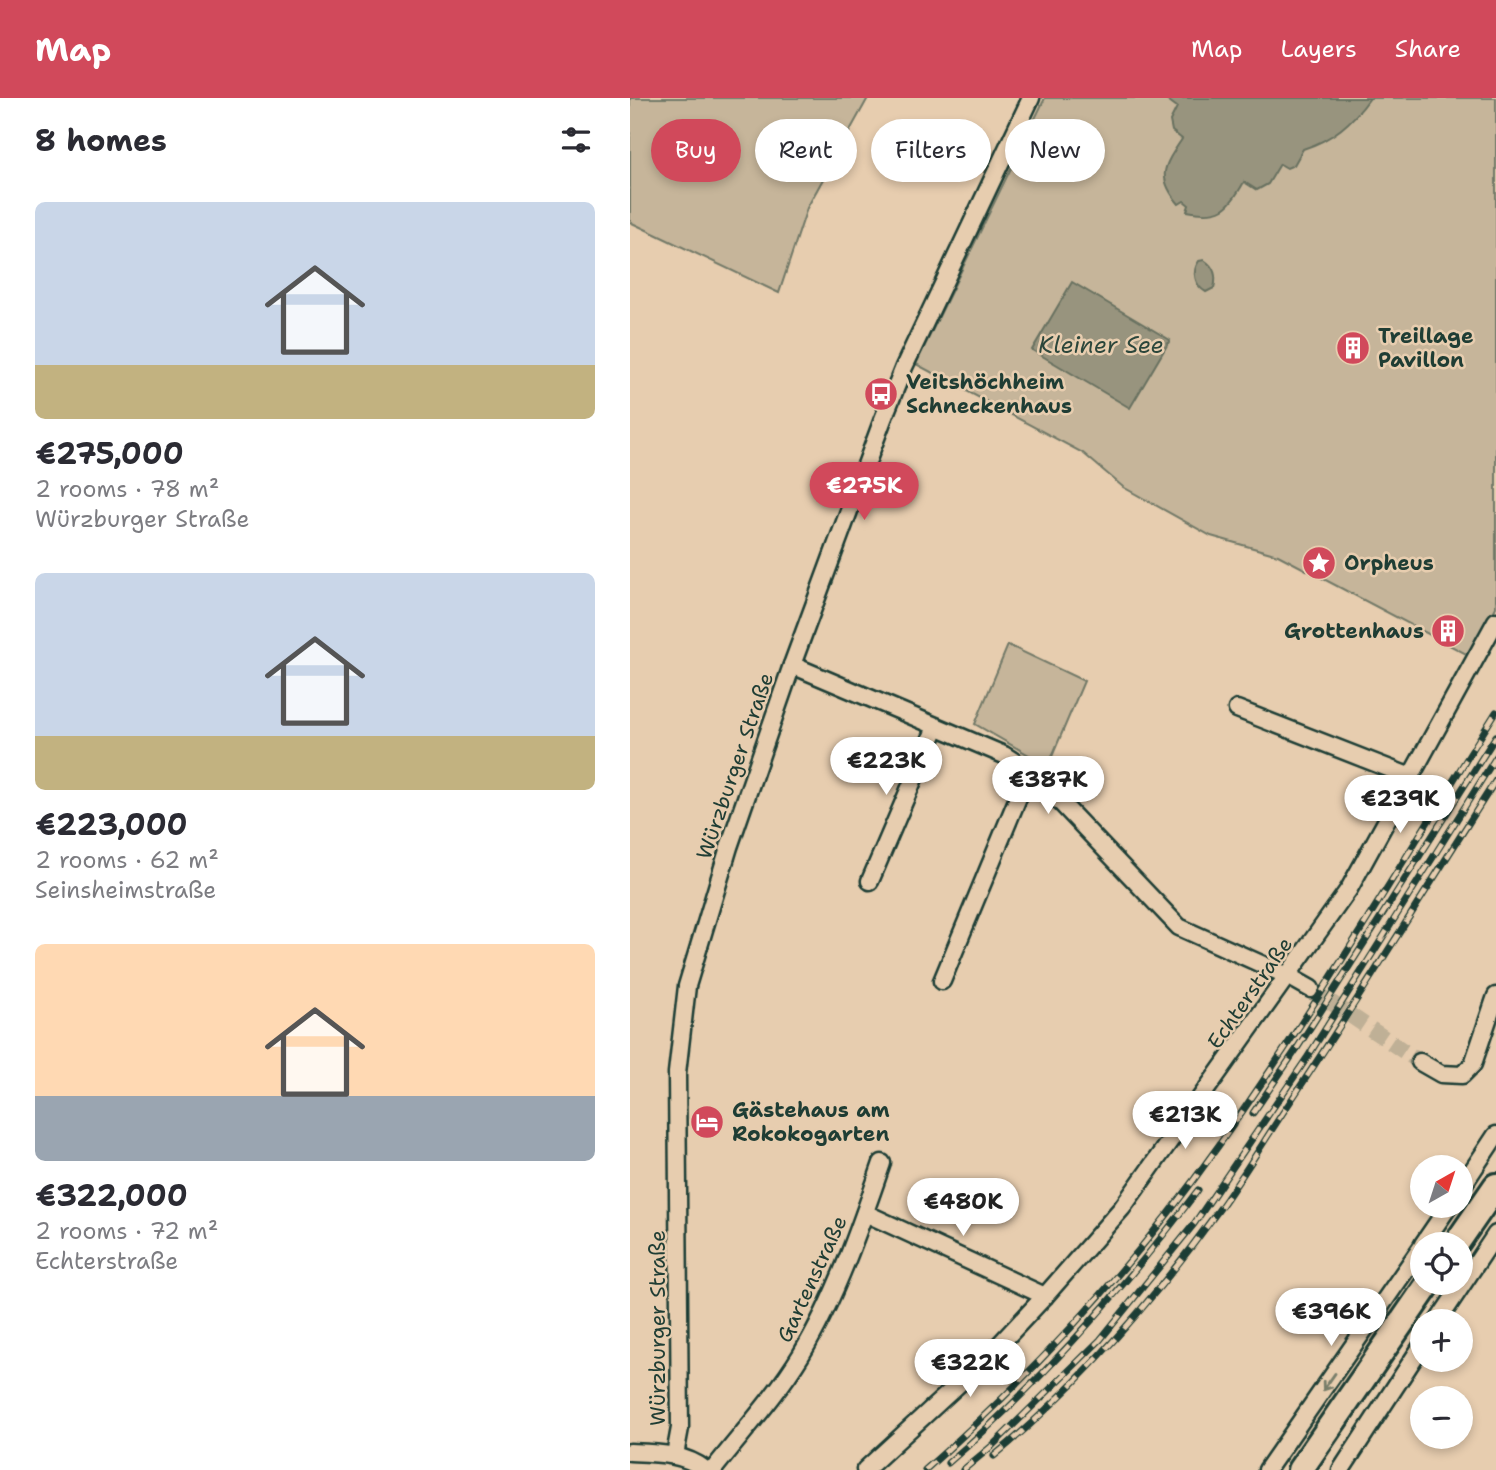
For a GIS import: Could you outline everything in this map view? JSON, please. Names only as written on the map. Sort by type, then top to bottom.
[{"type":"main road","points":[[1464,1232],[1496,1186]]},
{"type":"main road","points":[[1300,1470],[1421,1295]]},
{"type":"street","name":"Würzburger Straße","points":[[706,1470],[690,1465],[675,1455],[680,1428],[677,1073],[687,986],[729,847],[792,664],[883,419],[904,367],[1031,98]]},
{"type":"street","name":"Echterstraße","points":[[866,1470],[988,1357],[1122,1208],[1349,889],[1496,621]]},
{"type":"street","points":[[792,664],[1004,755],[1029,771],[1179,927],[1311,989]]},
{"type":"street","points":[[1237,709],[1411,777]]},
{"type":"street","points":[[870,881],[936,727]]},
{"type":"street","points":[[942,981],[1029,771]]},
{"type":"street","points":[[1420,1062],[1441,1074],[1462,1074],[1473,1064],[1496,996]]},
{"type":"street","points":[[1474,1168],[1496,1135]]},
{"type":"street","name":"Gartenstraße","points":[[713,1470],[800,1356],[821,1318],[865,1213],[882,1163]]},
{"type":"street","points":[[865,1213],[1045,1296]]},
{"type":"street","points":[[1446,1309],[1496,1234]]},
{"type":"street","points":[[1267,1470],[1410,1264]]},
{"type":"street","points":[[1341,1470],[1410,1364]]},
{"type":"street","points":[[630,1452],[675,1455]]},
{"type":"shaded area","points":[[630,98],[868,98],[856,119],[755,119],[755,182],[821,182],[807,208],[779,293],[630,222]]},
{"type":"shaded area","points":[[1045,98],[1496,98],[1496,607],[1470,656],[1278,555],[1211,536],[1123,487],[1083,453],[916,364],[1005,180],[1105,182],[1105,119],[1035,119]]},
{"type":"shaded area","points":[[1008,645],[1084,681],[1048,766],[975,724]]},
{"type":"water","points":[[1165,98],[1370,98],[1341,130],[1303,149],[1294,165],[1287,168],[1280,164],[1268,184],[1257,190],[1244,182],[1228,205],[1216,212],[1198,213],[1187,211],[1189,205],[1184,201],[1179,204],[1167,186],[1167,164],[1182,139],[1172,131],[1170,121],[1177,107]]},
{"type":"water","points":[[1204,260],[1211,266],[1215,276],[1214,288],[1206,292],[1195,278],[1199,261]]},
{"type":"water","name":"Kleiner See","points":[[1072,282],[1170,340],[1130,408],[1032,350]]},
{"type":"tunnel","points":[[1311,989],[1420,1062]]},
{"type":"railway","points":[[925,1470],[1044,1356],[1118,1275],[1187,1189],[1291,1039],[1496,712]]},
{"type":"railway","points":[[1253,1113],[1496,736]]},
{"type":"railway","points":[[963,1470],[992,1446],[1100,1340],[1194,1224],[1307,1058],[1496,757]]},
{"type":"railway","points":[[994,1456],[1056,1400],[1114,1341],[1168,1277],[1218,1211],[1337,1031],[1496,780]]},
{"type":"railway","points":[[948,1463],[1049,1367],[1141,1263],[1198,1190]]},
{"type":"place","name":"Treillage Pavillon","points":[[1353,348]]},
{"type":"place","name":"Veitshöchheim Schneckenhaus","points":[[881,394]]},
{"type":"place","name":"Orpheus","points":[[1319,563]]},
{"type":"place","name":"Grottenhaus","points":[[1448,631]]},
{"type":"place","name":"Gästehaus am Rokokogarten","points":[[707,1122]]}]
